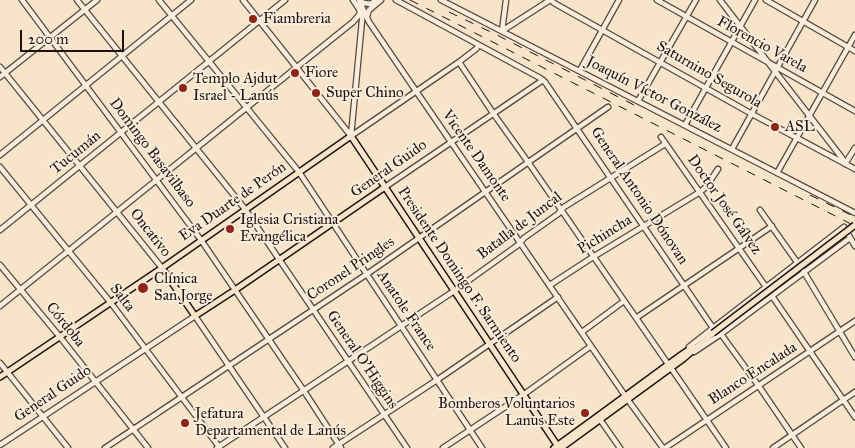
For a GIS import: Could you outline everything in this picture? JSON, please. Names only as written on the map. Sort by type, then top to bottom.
[{"type":"main road","name":"Eva Duarte de Perón","points":[[0,378],[351,136]]},
{"type":"main road","name":"Presidente Domingo F. Sarmiento","points":[[351,136],[558,447]]},
{"type":"main road","name":"General Guido","points":[[195,316],[385,187]]},
{"type":"main road","points":[[558,447],[682,357],[706,339],[713,330],[855,225]]},
{"type":"main road","name":"Oncativo","points":[[162,268],[195,316]]},
{"type":"street","name":"Domingo Basavilbaso","points":[[22,0],[201,240],[340,446]]},
{"type":"street","name":"General O'Higgins","points":[[78,0],[245,209],[407,448]]},
{"type":"street","points":[[0,76],[97,0]]},
{"type":"street","name":"Anatole France","points":[[159,0],[299,172],[482,448]]},
{"type":"street","points":[[0,155],[190,0]]},
{"type":"street","name":"Presidente Domingo F. Sarmiento","points":[[243,0],[351,136]]},
{"type":"street","name":"Tucumán","points":[[0,230],[284,0]]},
{"type":"street","points":[[357,0],[370,4],[377,0]]},
{"type":"street","name":"Vicente Damonte","points":[[357,0],[363,14],[450,142],[521,242],[627,398],[664,448]]},
{"type":"street","points":[[0,306],[196,147],[297,68],[359,15],[370,10],[381,0]]},
{"type":"street","points":[[396,0],[543,80]]},
{"type":"street","name":"Joaquín Víctor González","points":[[441,0],[855,213]]},
{"type":"street","points":[[502,31],[506,0]]},
{"type":"street","points":[[502,31],[551,0]]},
{"type":"street","name":"Saturnino Segurola","points":[[551,0],[705,88],[854,169]]},
{"type":"street","points":[[580,70],[619,0]]},
{"type":"street","name":"Florencio Varela","points":[[656,0],[767,62],[776,70],[855,110]]},
{"type":"street","points":[[638,102],[696,0]]},
{"type":"street","points":[[720,0],[767,62]]},
{"type":"street","points":[[685,125],[755,0]]},
{"type":"street","points":[[766,0],[855,51]]},
{"type":"street","points":[[732,150],[815,0]]},
{"type":"street","points":[[351,136],[363,14]]},
{"type":"street","points":[[362,25],[365,22],[369,22]]},
{"type":"street","points":[[777,173],[855,35]]},
{"type":"street","name":"Eva Duarte de Perón","points":[[351,136],[476,50],[479,45]]},
{"type":"street","points":[[459,62],[492,113],[726,448]]},
{"type":"street","name":"Oncativo","points":[[0,67],[162,268]]},
{"type":"street","points":[[776,70],[845,164]]},
{"type":"street","name":"General Guido","points":[[385,187],[543,80]]},
{"type":"street","name":"General Antonio Dónovan","points":[[543,80],[713,330]]},
{"type":"street","name":"Coronel Pringles","points":[[105,448],[314,310],[608,107]]},
{"type":"street","name":"Doctor José Gálvez","points":[[661,138],[766,287]]},
{"type":"street","name":"Batalla de Juncal","points":[[219,448],[454,291],[558,214],[564,207],[666,144]]},
{"type":"street","points":[[845,164],[855,148]]},
{"type":"street","name":"Salta","points":[[0,166],[111,303],[219,448]]},
{"type":"street","name":"Pichincha","points":[[550,285],[700,192],[706,187],[718,169]]},
{"type":"street","points":[[854,169],[855,174]]},
{"type":"street","points":[[760,210],[804,272],[855,357]]},
{"type":"street","points":[[636,318],[772,226]]},
{"type":"street","points":[[682,357],[797,262],[844,227],[855,246]]},
{"type":"street","points":[[682,357],[721,334],[850,238]]},
{"type":"street","name":"Córdoba","points":[[0,266],[60,337],[148,448]]},
{"type":"street","points":[[772,296],[855,417]]},
{"type":"street","points":[[333,448],[340,446],[384,414],[558,297]]},
{"type":"street","points":[[582,332],[624,302]]},
{"type":"street","name":"Oncativo","points":[[195,316],[285,448]]},
{"type":"street","name":"General Guido","points":[[0,445],[195,316]]},
{"type":"street","name":"Blanco Encalada","points":[[664,448],[855,321]]},
{"type":"street","points":[[721,334],[801,448]]},
{"type":"street","points":[[443,448],[591,346]]},
{"type":"street","points":[[0,363],[68,448]]},
{"type":"street","points":[[773,448],[855,392]]},
{"type":"street","points":[[599,418],[620,448]]},
{"type":"railway","points":[[410,0],[855,226]]},
{"type":"railway","points":[[449,12],[634,105]]},
{"type":"railway","points":[[810,195],[855,217]]},
{"type":"place","name":"Fiambreria","points":[[253,19]]},
{"type":"place","name":"Fiore","points":[[295,73]]},
{"type":"place","name":"Templo Ajdut Israel - Lanús","points":[[183,88]]},
{"type":"place","name":"Super Chino","points":[[316,93]]},
{"type":"place","name":"ASL","points":[[775,127]]},
{"type":"place","name":"Iglesia Cristiana Evangélica","points":[[230,229]]},
{"type":"place","name":"Clínica San Jorge","points":[[143,288]]},
{"type":"place","name":"Bomberos Voluntarios Lanus Este","points":[[585,413]]},
{"type":"place","name":"Jefatura Departamental de Lanús","points":[[185,423]]}]
